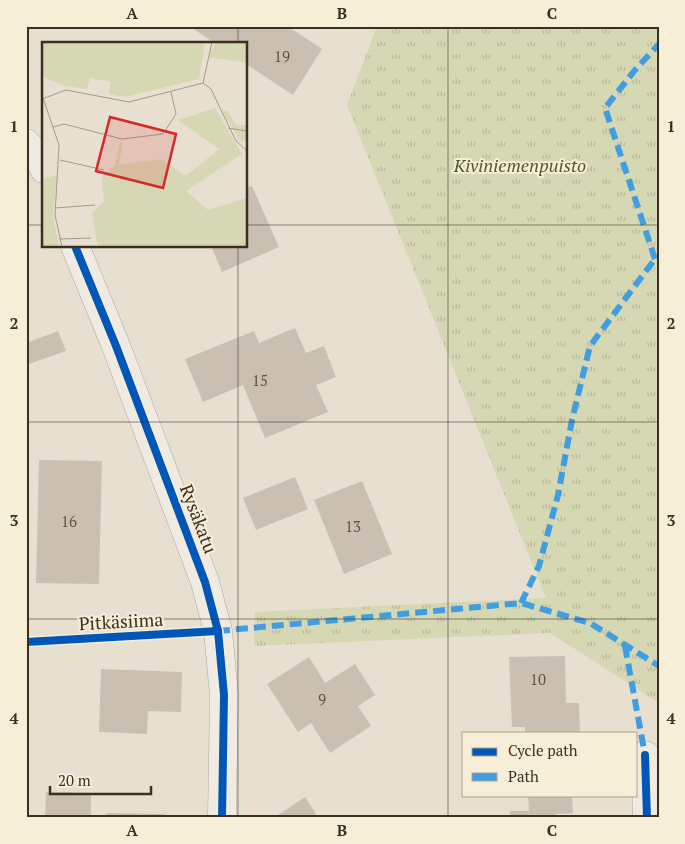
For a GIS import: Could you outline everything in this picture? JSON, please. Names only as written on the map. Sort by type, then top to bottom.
[{"type":"street","points":[[26,143],[42,164]]},
{"type":"street","name":"Rysäkatu","points":[[76,248],[116,346],[206,582],[218,631],[224,694],[222,818]]},
{"type":"street","points":[[645,754],[647,818]]},
{"type":"green space","name":"Kiviniemenpuisto","points":[[377,26],[659,26],[659,703],[550,633],[254,646],[255,612],[546,598],[347,105]]},
{"type":"building","points":[[189,26],[287,26],[322,49],[293,95],[248,65],[248,42],[213,42]]},
{"type":"building","points":[[252,186],[279,247],[222,272],[212,248],[248,248],[248,187]]},
{"type":"building","points":[[295,328],[306,353],[324,346],[336,377],[316,385],[328,412],[265,438],[243,385],[203,402],[185,359],[254,331],[259,343]]},
{"type":"building","points":[[58,331],[66,351],[26,365],[26,343]]},
{"type":"building","points":[[39,460],[102,461],[99,584],[36,583]]},
{"type":"building","points":[[295,477],[308,509],[256,530],[243,498]]},
{"type":"building","points":[[362,481],[392,554],[344,574],[314,500]]},
{"type":"building","points":[[565,656],[566,703],[579,703],[580,732],[525,732],[525,727],[512,727],[509,657]]},
{"type":"building","points":[[309,657],[325,683],[355,664],[375,695],[358,706],[371,726],[330,753],[311,723],[298,732],[267,684]]},
{"type":"building","points":[[101,669],[182,672],[181,712],[148,711],[147,734],[99,732]]},
{"type":"building","points":[[46,792],[91,793],[91,818],[45,818]]},
{"type":"building","points":[[528,796],[572,796],[573,813],[556,814],[556,818],[510,818],[510,811],[529,811]]},
{"type":"building","points":[[305,797],[316,814],[310,818],[273,818]]},
{"type":"building","points":[[107,813],[165,814],[165,818],[106,818]]},
{"type":"marked path","points":[[655,259],[605,108],[635,70],[659,44]]},
{"type":"marked path","points":[[521,603],[539,566],[558,495],[572,420],[590,346],[655,259]]},
{"type":"marked path","points":[[218,631],[521,603],[590,623],[659,666]]},
{"type":"marked path","points":[[625,646],[645,755]]},
{"type":"cycle path","points":[[76,248],[116,346],[205,582],[218,631],[224,695],[222,818]]},
{"type":"cycle path","name":"Pitkäsiima","points":[[26,642],[218,631]]},
{"type":"cycle path","points":[[645,755],[647,818]]}]
